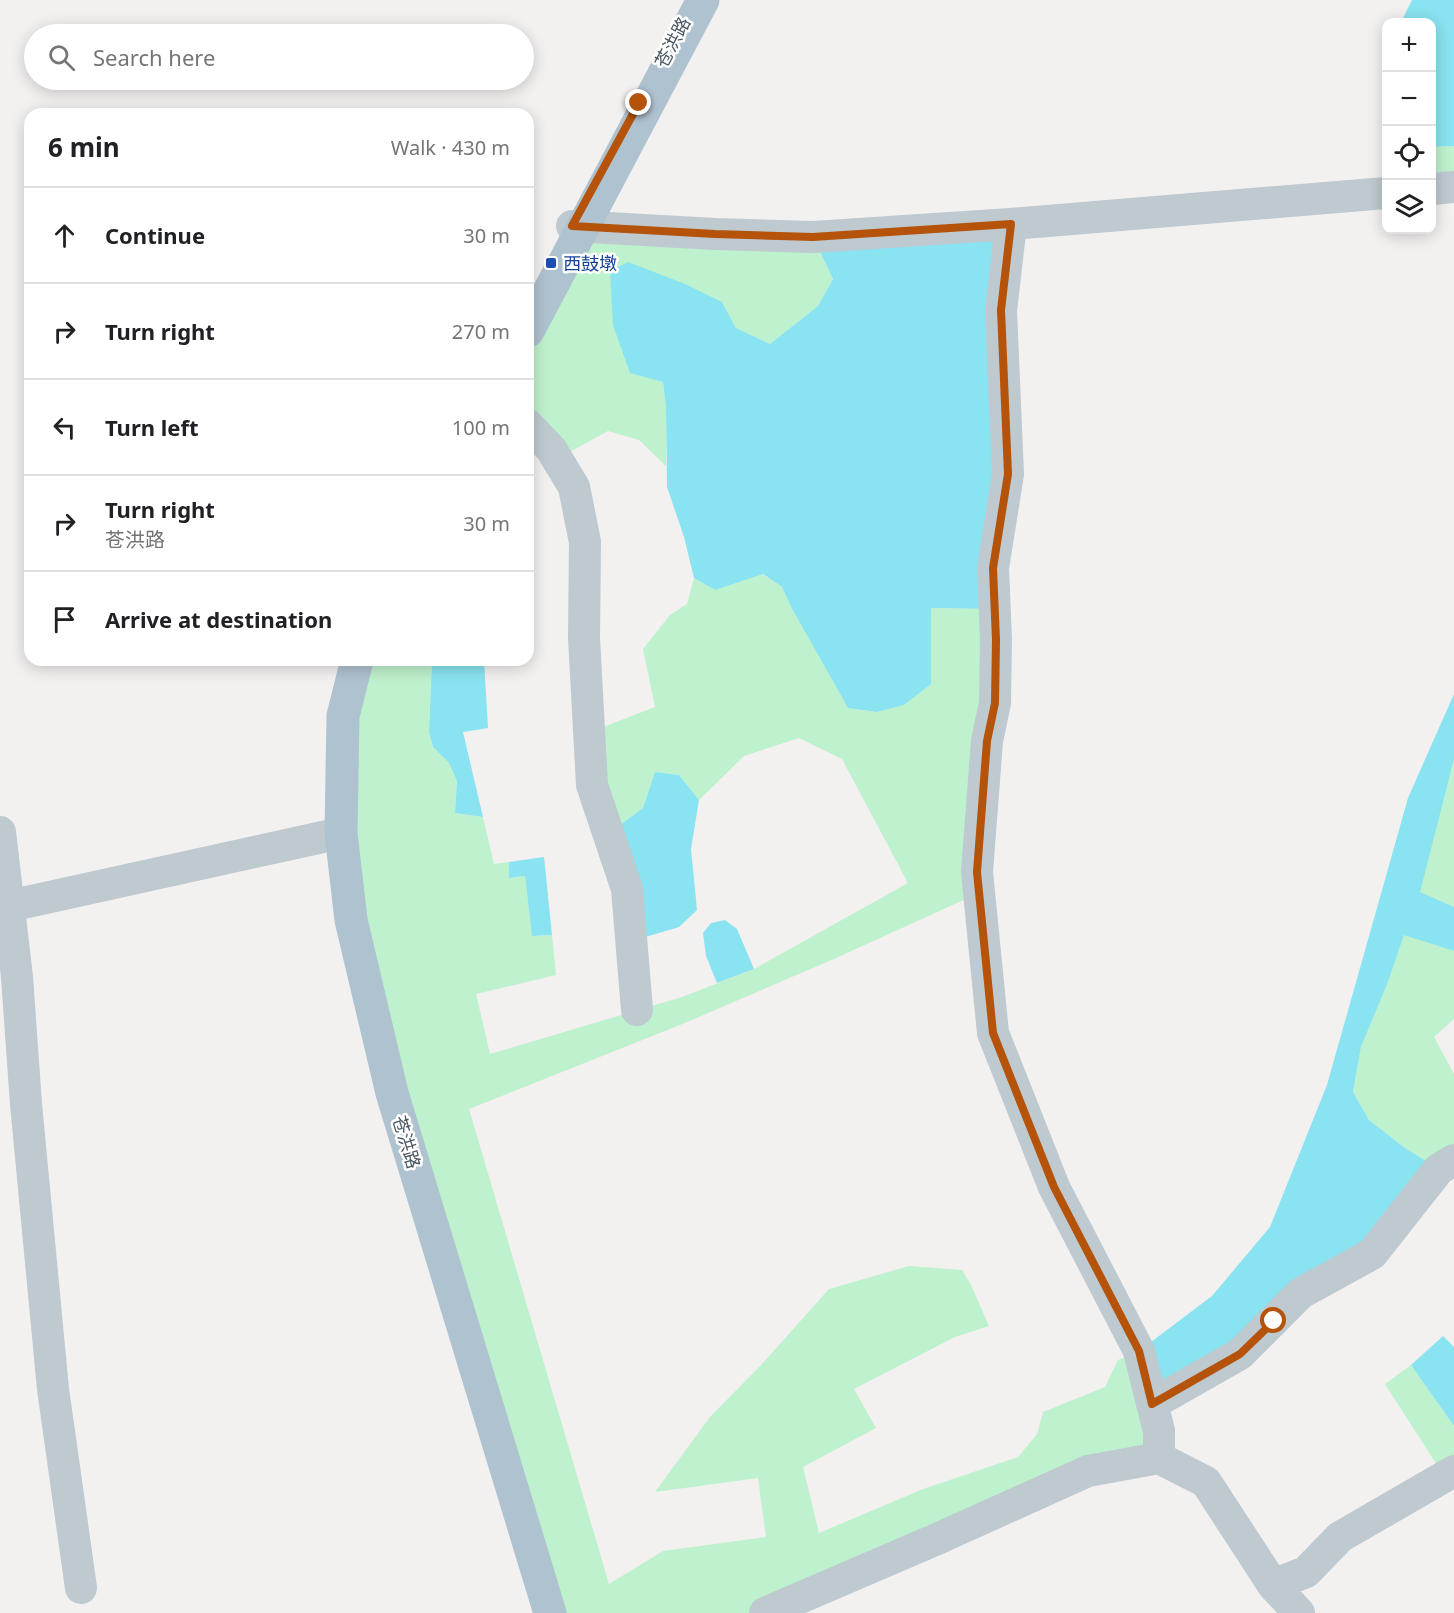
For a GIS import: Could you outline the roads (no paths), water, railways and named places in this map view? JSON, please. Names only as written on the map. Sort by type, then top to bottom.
[{"type":"main road","name":"苍洪路","points":[[534,296],[578,226],[694,0]]},
{"type":"main road","points":[[534,318],[578,226],[703,0]]},
{"type":"main road","name":"苍洪路","points":[[356,666],[343,716],[341,833],[351,920],[392,1092],[550,1613]]},
{"type":"main road","points":[[365,666],[354,715],[351,822],[359,919],[398,1078],[559,1613]]},
{"type":"street","points":[[1436,189],[1454,187]]},
{"type":"street","points":[[578,226],[813,237],[1011,224],[1382,193]]},
{"type":"street","points":[[1011,224],[1001,310],[1008,474],[993,568],[996,640],[995,703],[987,741],[977,872],[993,1033],[1054,1187],[1139,1351],[1159,1431],[1159,1458]]},
{"type":"street","points":[[534,431],[551,448],[574,488],[585,542],[584,638],[592,785],[627,889],[637,1010]]},
{"type":"street","points":[[0,832],[5,906],[53,1389],[81,1588]]},
{"type":"street","points":[[5,906],[341,833]]},
{"type":"street","points":[[1152,1404],[1240,1354],[1301,1293],[1372,1254],[1439,1169],[1454,1160]]},
{"type":"street","points":[[765,1613],[1089,1471],[1159,1458],[1206,1482],[1272,1585],[1299,1613]]},
{"type":"street","points":[[1272,1585],[1306,1572],[1340,1538],[1454,1471]]},
{"type":"water","points":[[1412,0],[1454,0],[1454,146],[1436,147],[1436,18],[1403,18]]},
{"type":"water","points":[[1011,224],[995,609],[931,608],[931,684],[904,705],[877,712],[848,708],[782,587],[763,574],[715,590],[694,578],[684,537],[667,487],[666,407],[663,382],[630,373],[613,325],[610,271],[628,262],[685,284],[722,302],[736,328],[770,344],[818,306],[833,279],[813,237]]},
{"type":"water","points":[[432,666],[484,666],[488,728],[463,732],[483,817],[455,813],[457,781],[449,763],[433,747],[429,732]]},
{"type":"water","points":[[1454,694],[1454,759],[1420,892],[1454,907],[1454,951],[1404,935],[1388,982],[1361,1047],[1353,1092],[1369,1120],[1405,1148],[1439,1169],[1372,1254],[1152,1404],[1139,1351],[1212,1296],[1270,1227],[1327,1085],[1408,798]]},
{"type":"water","points":[[655,772],[679,775],[699,800],[691,849],[697,910],[679,927],[632,941],[609,833],[643,808]]},
{"type":"water","points":[[544,857],[552,935],[532,936],[525,876],[509,878],[509,862]]},
{"type":"water","points":[[725,920],[737,929],[754,969],[717,983],[706,956],[703,933],[711,923]]},
{"type":"water","points":[[1443,1336],[1454,1347],[1454,1426],[1411,1365]]},
{"type":"place","name":"西鼓墩","points":[[551,263]]}]
